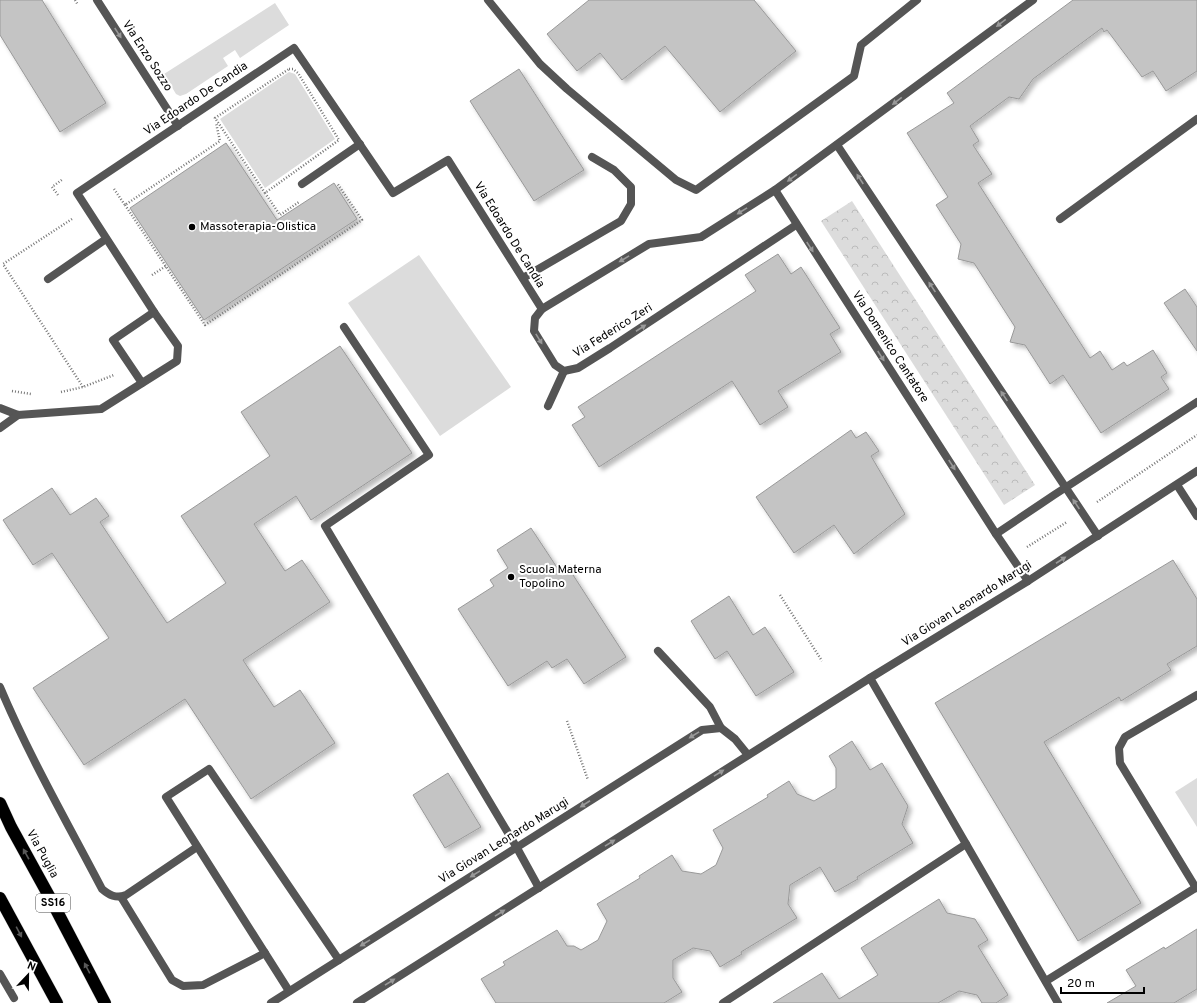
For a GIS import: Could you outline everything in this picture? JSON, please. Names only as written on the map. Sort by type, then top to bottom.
[{"type":"highway","name":"Via Puglia","points":[[0,803],[11,827],[105,1003]]},
{"type":"highway","points":[[0,898],[57,1003]]},
{"type":"street","name":"Via Enzo Sozzo","points":[[97,0],[178,126]]},
{"type":"street","points":[[488,0],[540,64],[567,89],[676,180],[696,190],[854,76],[861,45],[917,0]]},
{"type":"street","points":[[542,309],[649,244],[701,237],[775,190],[1033,0]]},
{"type":"street","name":"Via Edoardo De Candia","points":[[0,408],[18,415],[101,409],[177,362],[178,346],[154,312],[77,193],[294,48],[393,193],[448,160],[542,309]]},
{"type":"street","points":[[1060,219],[1197,119]]},
{"type":"street","points":[[302,184],[360,144]]},
{"type":"street","points":[[837,145],[1098,536]]},
{"type":"street","points":[[523,278],[621,221],[630,204],[631,187],[614,170],[592,157]]},
{"type":"street","name":"Via Domenico Cantatore","points":[[775,190],[796,225],[1028,581]]},
{"type":"street","name":"Via Federico Zeri","points":[[542,309],[535,318],[534,331],[555,365],[564,371],[578,368],[796,225]]},
{"type":"street","points":[[48,279],[106,239]]},
{"type":"street","points":[[142,383],[113,340],[154,312]]},
{"type":"street","points":[[344,327],[429,455],[325,526],[517,848],[539,888]]},
{"type":"street","points":[[548,406],[564,371]]},
{"type":"street","points":[[996,534],[1197,402]]},
{"type":"street","points":[[0,428],[18,415]]},
{"type":"street","name":"Via Giovan Leonardo Marugi","points":[[357,1003],[870,678],[1028,581],[1197,471]]},
{"type":"street","points":[[1177,485],[1197,516]]},
{"type":"street","points":[[658,651],[710,707],[721,728],[735,739],[748,756]]},
{"type":"street","points":[[870,678],[1058,1003]]},
{"type":"street","points":[[0,687],[14,720],[102,889],[108,894],[120,898],[126,895],[197,846]]},
{"type":"street","points":[[1046,981],[1196,887],[1120,763],[1119,748],[1125,737],[1197,695]]},
{"type":"street","name":"Via Giovan Leonardo Marugi","points":[[271,1003],[702,730],[721,728]]},
{"type":"street","points":[[289,991],[166,798],[209,769],[338,960]]},
{"type":"street","points":[[723,1003],[966,844]]},
{"type":"street","points":[[120,898],[172,980],[183,986],[203,985],[265,953]]},
{"type":"street","points":[[0,974],[14,998]]},
{"type":"path","points":[[289,69],[293,69],[298,73],[339,140],[265,193],[215,118],[289,69]]},
{"type":"path","points":[[125,205],[220,141],[215,118]]},
{"type":"path","points":[[112,186],[205,325],[362,220],[334,179]]},
{"type":"path","points":[[148,269],[152,275],[166,266]]},
{"type":"path","points":[[56,393],[83,387],[114,375],[130,366]]},
{"type":"path","points":[[7,390],[35,395]]},
{"type":"path","points":[[1093,504],[1197,435]]},
{"type":"path","points":[[1023,550],[1071,519]]},
{"type":"path","points":[[780,595],[822,661]]},
{"type":"path","points":[[567,721],[590,785],[589,802]]},
{"type":"green space","points":[[275,3],[289,25],[240,58],[235,50],[223,58],[228,66],[186,94],[180,96],[176,94],[164,74]]},
{"type":"green space","points":[[289,72],[295,74],[335,139],[265,188],[220,119]]},
{"type":"green space","points":[[852,201],[1035,485],[1004,505],[821,221]]},
{"type":"green space","points":[[419,255],[511,387],[440,436],[348,303]]},
{"type":"green space","points":[[1197,778],[1197,827],[1175,792]]},
{"type":"building","points":[[0,0],[42,0],[106,103],[60,132],[0,35]]},
{"type":"building","points":[[589,0],[754,0],[796,51],[720,112],[665,46],[622,80],[600,53],[577,71],[547,34]]},
{"type":"building","points":[[1073,0],[1197,0],[1197,71],[1166,91],[1153,71],[1142,77],[1107,30],[1104,32],[1102,28],[1033,79],[1019,99],[1009,97],[970,126],[979,141],[973,145],[992,174],[978,183],[1090,358],[1100,351],[1112,370],[1124,362],[1127,366],[1153,350],[1167,373],[1161,377],[1169,389],[1101,433],[1063,375],[1050,384],[1025,345],[1010,342],[1015,327],[974,263],[958,259],[961,244],[936,205],[948,197],[907,133],[954,103],[947,93]]},
{"type":"building","points":[[519,69],[584,170],[534,201],[470,101]]},
{"type":"building","points":[[226,143],[277,220],[334,183],[357,219],[204,320],[130,208]]},
{"type":"building","points":[[778,254],[791,274],[801,267],[840,328],[830,334],[841,352],[778,391],[788,407],[760,425],[732,381],[599,467],[572,425],[585,417],[578,407],[756,291],[745,275]]},
{"type":"building","points":[[1185,289],[1197,307],[1197,351],[1164,303]]},
{"type":"building","points":[[340,346],[412,453],[311,520],[296,496],[254,524],[285,571],[302,560],[330,602],[243,660],[274,707],[300,690],[335,743],[251,799],[185,699],[84,765],[33,688],[109,638],[52,553],[33,565],[3,520],[52,488],[70,515],[96,498],[109,516],[100,522],[167,623],[226,583],[181,516],[270,456],[241,412]]},
{"type":"building","points":[[851,430],[856,438],[866,432],[879,451],[871,456],[905,514],[854,554],[834,525],[794,553],[756,497]]},
{"type":"building","points":[[531,528],[558,569],[566,564],[626,657],[584,684],[567,659],[552,668],[547,661],[508,686],[458,609],[494,586],[490,580],[508,568],[497,550]]},
{"type":"building","points":[[1173,560],[1197,599],[1197,646],[1167,664],[1171,670],[1121,701],[1119,697],[1044,742],[1141,903],[1078,941],[935,703]]},
{"type":"building","points":[[729,596],[753,635],[765,627],[794,672],[756,696],[727,651],[715,659],[691,621]]},
{"type":"building","points":[[852,741],[870,770],[882,763],[908,806],[902,824],[913,843],[857,877],[858,879],[835,892],[820,867],[790,885],[788,904],[797,918],[741,952],[742,954],[720,967],[710,951],[693,948],[673,960],[673,978],[682,992],[664,1003],[496,1003],[481,979],[505,965],[503,962],[557,930],[567,946],[574,946],[581,950],[598,940],[607,921],[597,904],[640,878],[639,876],[672,855],[682,871],[701,874],[716,865],[723,848],[713,830],[768,797],[767,795],[789,781],[797,794],[814,801],[836,788],[836,768],[829,756]]},
{"type":"building","points":[[448,773],[481,827],[445,848],[413,795]]},
{"type":"building","points":[[939,899],[947,913],[975,919],[988,940],[978,946],[1008,995],[996,1003],[982,1003],[977,995],[959,991],[938,1003],[773,1003],[822,973],[839,999],[878,975],[861,948]]},
{"type":"building","points":[[1197,929],[1197,989],[1174,1003],[1107,1003],[1136,986],[1126,970],[1164,947],[1165,949]]},
{"type":"place","name":"Massoterapia-Olistica","points":[[192,227]]},
{"type":"place","name":"Scuola Materna Topolino","points":[[511,577]]}]
